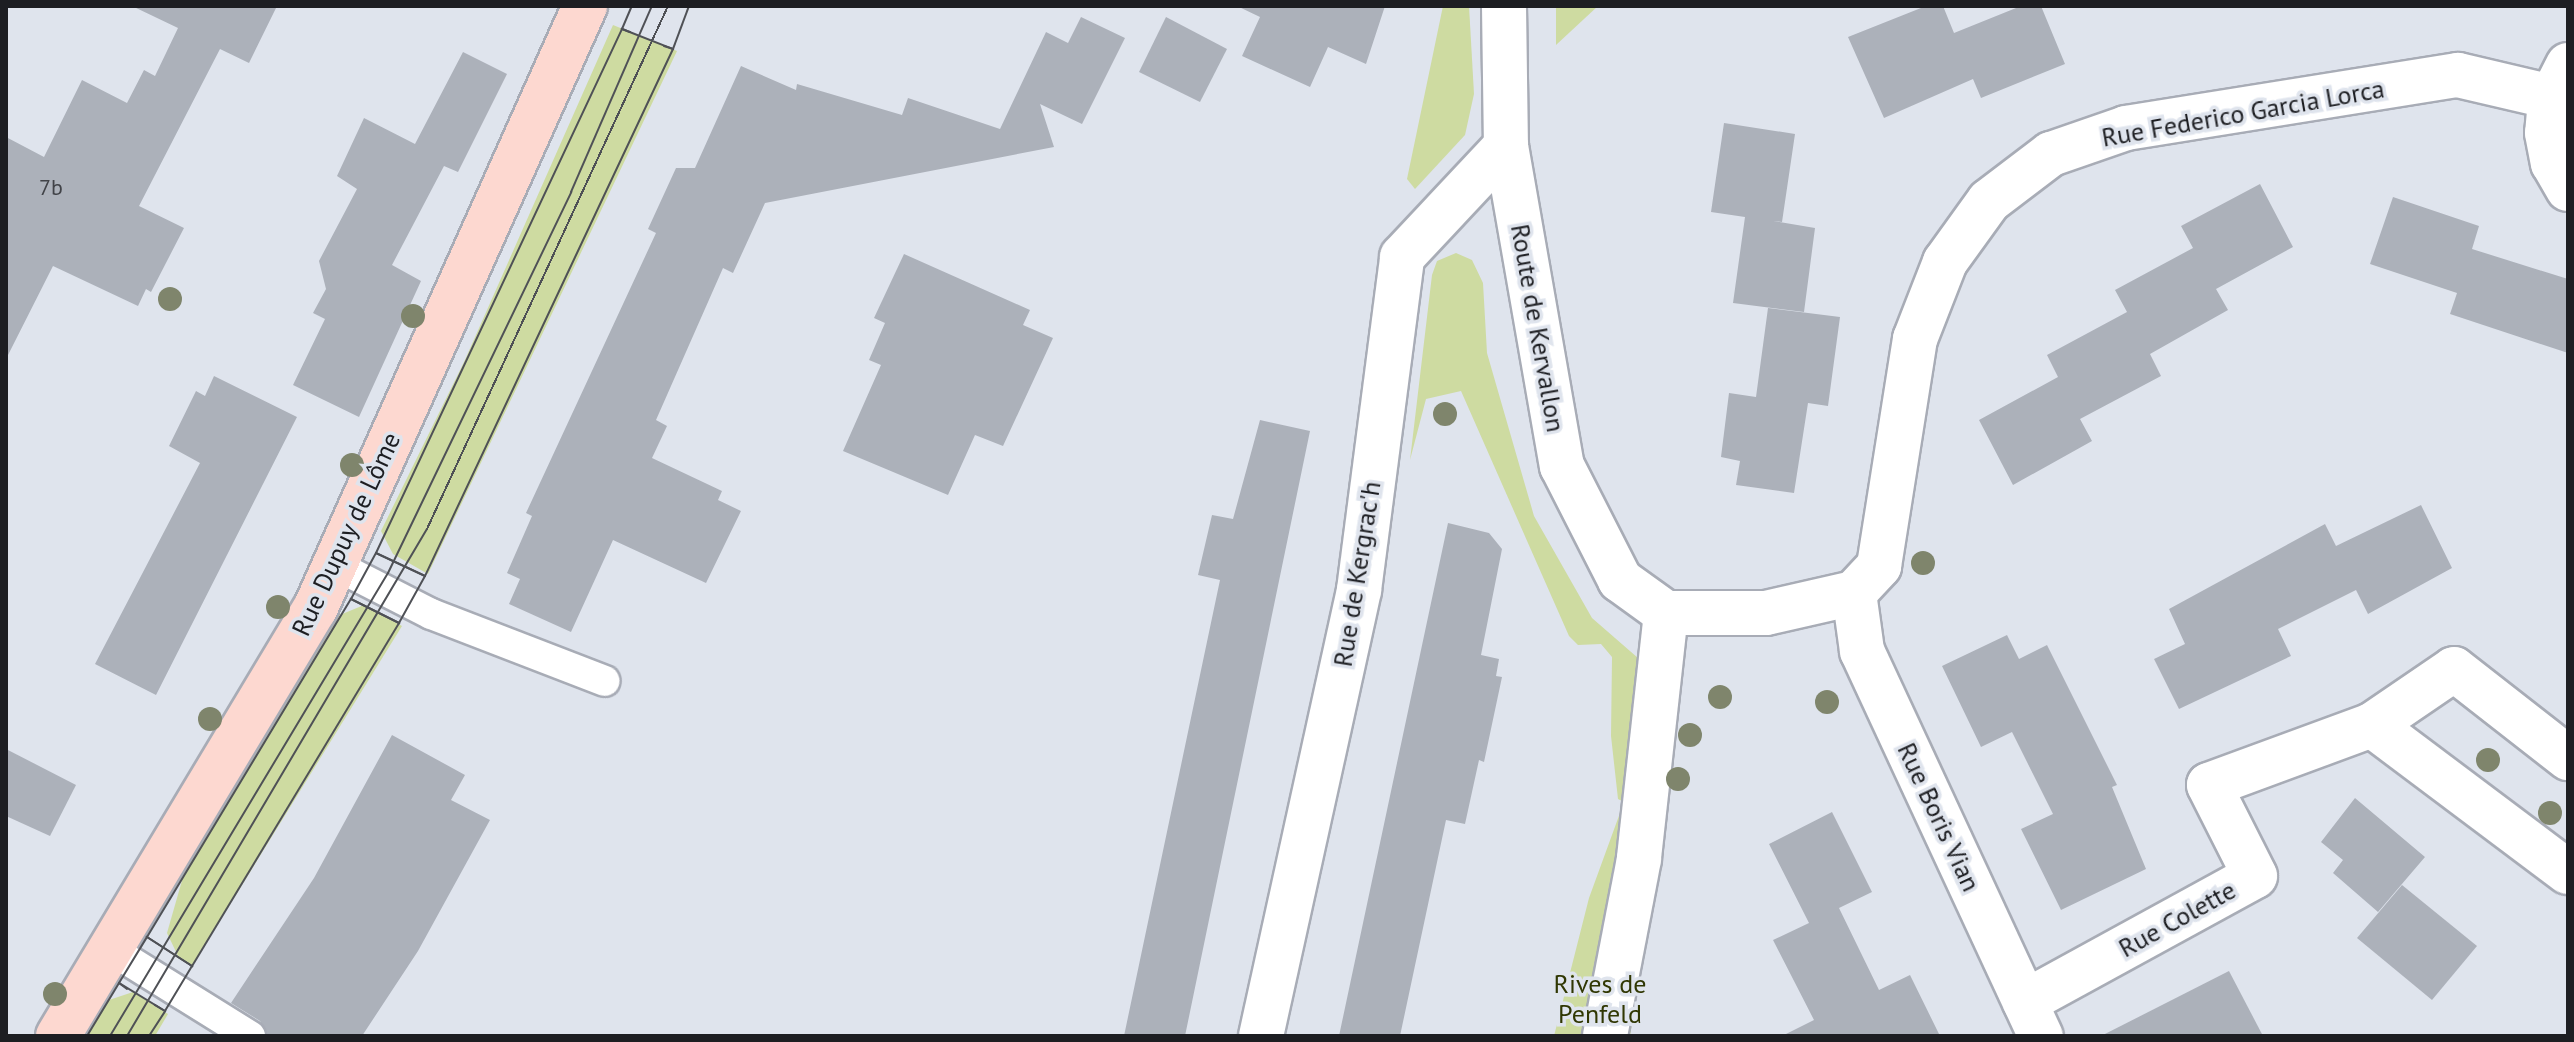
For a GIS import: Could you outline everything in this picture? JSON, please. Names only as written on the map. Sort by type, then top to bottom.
[{"type":"main road","name":"Rue Dupuy de Lôme","points":[[58,1036],[315,609],[585,6]]},
{"type":"street","name":"Route de Kervallon","points":[[1504,6],[1506,146],[1562,466],[1620,580],[1666,613]]},
{"type":"street","name":"Rue Federico Garcia Lorca","points":[[1854,593],[1879,566],[1915,339],[1945,262],[1989,201],[2051,154],[2126,128],[2458,75],[2560,81],[2547,133],[2568,189]]},
{"type":"street","name":"Rue de Kergrac'h","points":[[1261,1036],[1359,590],[1402,257],[1506,146]]},
{"type":"street","points":[[1605,1036],[1639,859],[1666,613],[1766,613],[1854,593]]},
{"type":"street","name":"Rue Boris Vian","points":[[1854,593],[1862,651],[2033,1019]]},
{"type":"street","name":"Rue Colette","points":[[2033,1019],[2255,876],[2209,785],[2372,725],[2454,669],[2568,758]]},
{"type":"street","points":[[2372,725],[2568,872]]},
{"type":"lane","points":[[335,565],[431,614],[605,681]]},
{"type":"lane","points":[[110,949],[250,1036]]},
{"type":"green space","points":[[1443,6],[1469,6],[1474,94],[1465,135],[1415,189],[1407,179]]},
{"type":"green space","points":[[1556,6],[1598,6],[1556,45]]},
{"type":"green space","points":[[613,25],[677,51],[428,574],[393,554],[381,531],[464,362]]},
{"type":"green space","name":"Rives de Penfeld","points":[[1456,253],[1472,260],[1483,283],[1487,353],[1534,516],[1592,618],[1638,658],[1627,802],[1667,814],[1630,1036],[1554,1036],[1589,898],[1624,802],[1618,799],[1611,736],[1612,657],[1601,644],[1578,645],[1569,636],[1461,391],[1426,399],[1410,460],[1432,275],[1437,261]]},
{"type":"green space","points":[[364,605],[402,626],[192,966],[178,956],[167,933],[189,856],[335,617]]},
{"type":"green space","points":[[133,992],[168,1014],[155,1036],[81,1036],[103,1002]]},
{"type":"building","points":[[132,6],[277,6],[249,63],[220,49],[139,206],[184,228],[151,292],[146,289],[138,306],[53,266],[6,359],[6,137],[44,157],[82,80],[127,103],[144,70],[155,76],[178,28]]},
{"type":"building","points":[[1237,6],[1385,6],[1366,64],[1328,47],[1310,87],[1242,56],[1260,17]]},
{"type":"building","points":[[1926,6],[1943,6],[1954,33],[2021,6],[2041,6],[2065,64],[1981,98],[1973,79],[1884,118],[1848,37]]},
{"type":"building","points":[[1081,17],[1125,38],[1082,124],[1040,104],[1054,147],[765,203],[733,273],[723,268],[656,420],[667,426],[652,458],[722,491],[718,500],[741,511],[706,583],[613,540],[571,632],[509,604],[520,579],[507,573],[532,516],[526,513],[656,233],[648,229],[676,168],[695,168],[741,66],[796,90],[797,84],[902,115],[908,98],[1000,129],[1046,32],[1068,43]]},
{"type":"building","points":[[1166,17],[1227,49],[1200,102],[1139,72]]},
{"type":"building","points":[[463,52],[507,74],[458,172],[444,166],[392,265],[421,281],[359,417],[293,385],[325,319],[313,313],[326,289],[319,261],[357,189],[337,176],[364,118],[415,144]]},
{"type":"building","points":[[1724,123],[1795,134],[1782,222],[1773,221],[1815,228],[1804,312],[1733,303],[1745,217],[1711,212]]},
{"type":"building","points":[[2260,184],[2293,247],[2216,289],[2228,310],[2150,354],[2161,376],[2080,419],[2092,441],[2013,485],[1979,420],[2058,377],[2047,355],[2127,312],[2115,290],[2193,248],[2181,226]]},
{"type":"building","points":[[2393,197],[2479,226],[2472,249],[2568,279],[2568,353],[2450,314],[2457,293],[2370,264]]},
{"type":"building","points":[[904,254],[1030,310],[1023,325],[1053,338],[1003,446],[975,435],[948,495],[843,451],[881,365],[869,360],[885,323],[874,318]]},
{"type":"building","points":[[1768,308],[1840,317],[1828,406],[1808,403],[1794,493],[1736,485],[1740,461],[1721,457],[1729,393],[1756,397]]},
{"type":"building","points":[[214,376],[297,417],[156,695],[95,664],[200,463],[169,446],[196,391],[205,396]]},
{"type":"building","points":[[1260,420],[1310,431],[1185,1036],[1124,1036],[1220,580],[1198,575],[1212,515],[1233,519]]},
{"type":"building","points":[[2421,505],[2452,568],[2368,614],[2356,590],[2278,629],[2291,656],[2179,709],[2154,659],[2185,644],[2169,609],[2325,524],[2336,546]]},
{"type":"building","points":[[1448,523],[1489,533],[1502,549],[1481,655],[1499,659],[1496,676],[1502,677],[1484,762],[1479,760],[1465,824],[1446,820],[1400,1036],[1339,1036]]},
{"type":"building","points":[[2007,635],[2019,659],[2047,645],[2117,785],[2112,787],[2146,869],[2061,910],[2021,829],[2053,814],[2012,732],[1981,747],[1942,666]]},
{"type":"building","points":[[392,735],[465,775],[451,800],[490,820],[418,951],[362,1036],[268,1036],[260,1021],[231,1003],[314,878]]},
{"type":"building","points":[[6,749],[76,785],[50,836],[6,816]]},
{"type":"building","points":[[2355,798],[2425,857],[2378,912],[2333,873],[2343,860],[2321,842]]},
{"type":"building","points":[[1832,812],[1872,892],[1839,908],[1879,990],[1910,975],[1940,1036],[1782,1036],[1814,1020],[1773,940],[1809,923],[1769,844]]},
{"type":"building","points":[[2402,885],[2477,946],[2432,1000],[2357,938]]},
{"type":"building","points":[[2229,971],[2263,1036],[2101,1036]]},
{"type":"tram line","points":[[630,32],[622,29],[632,6]]},
{"type":"tram line","points":[[110,1036],[388,573],[571,192],[652,6]]},
{"type":"tram line","points":[[127,1036],[427,529],[668,6]]},
{"type":"tram line","points":[[664,46],[673,49],[689,6]]},
{"type":"tram line","points":[[622,29],[673,49],[425,576],[376,553],[622,29]]},
{"type":"tram line","points":[[376,553],[425,576],[399,623],[351,599],[376,553]]},
{"type":"tram line","points":[[351,599],[399,623],[192,966],[147,937],[351,599]]},
{"type":"tram line","points":[[147,937],[192,966],[165,1011],[119,983],[147,937]]},
{"type":"tram line","points":[[87,1036],[119,983],[127,989]]},
{"type":"tram line","points":[[149,1036],[165,1011],[155,1005]]}]
